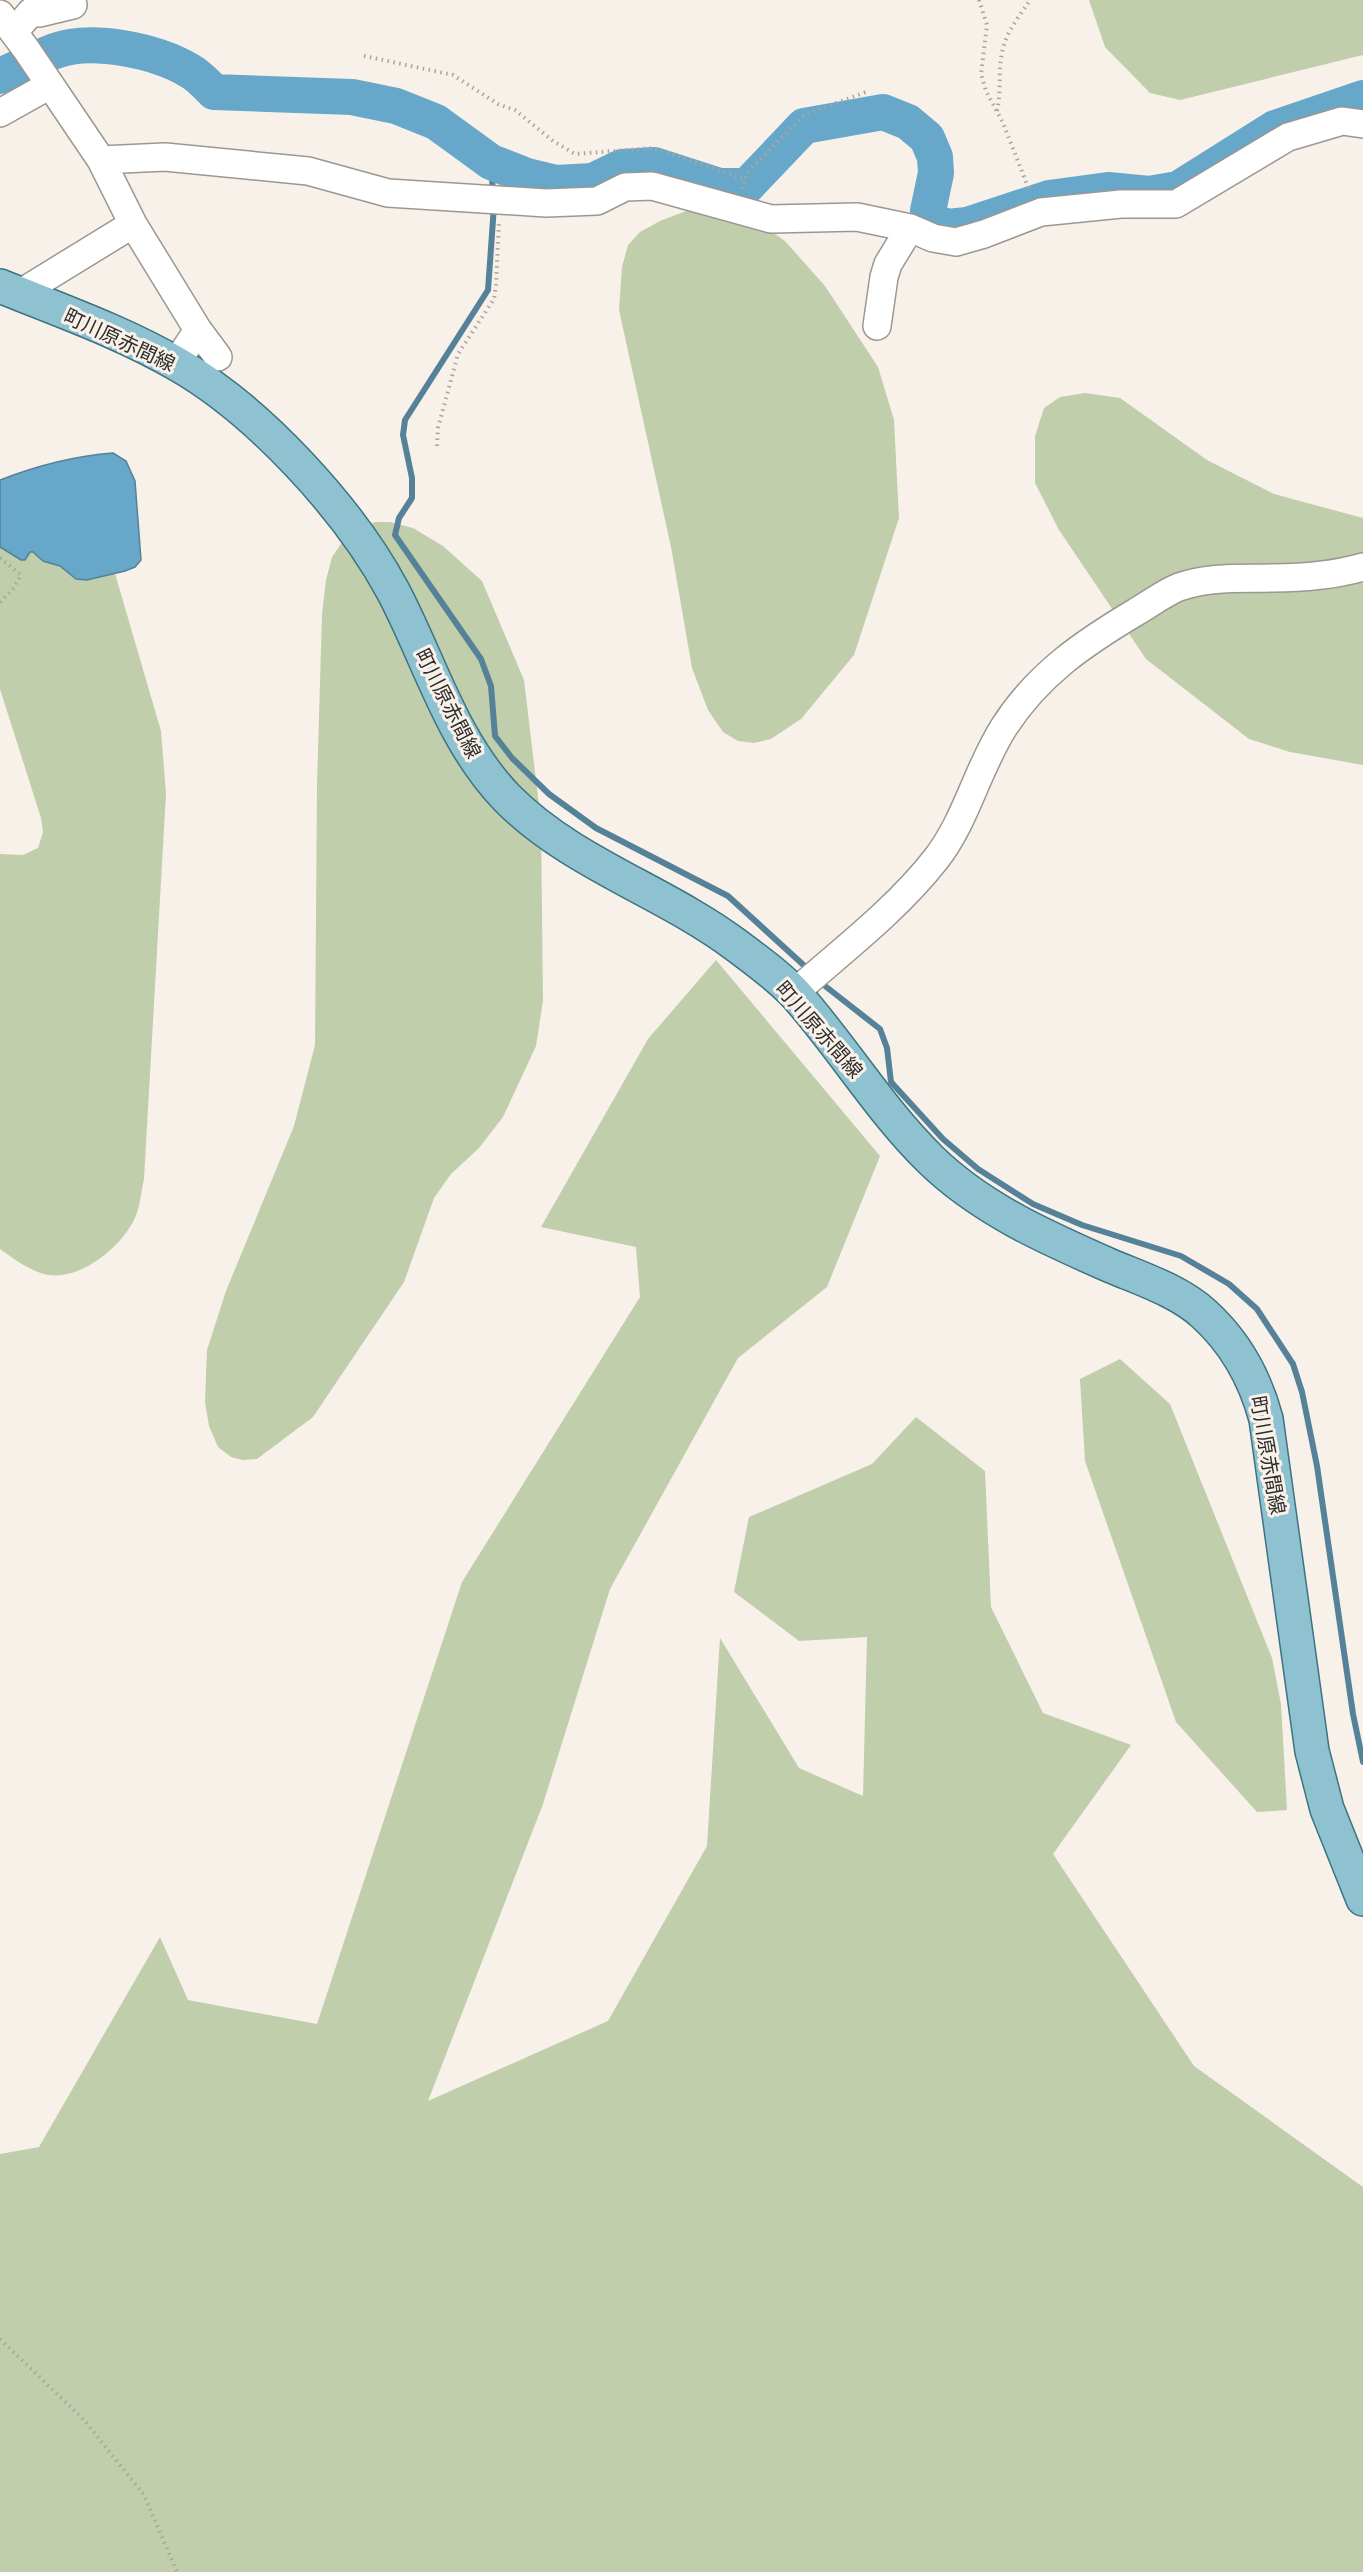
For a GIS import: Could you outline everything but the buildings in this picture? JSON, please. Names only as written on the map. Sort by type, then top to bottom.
[{"type":"main road","name":"町川原赤間線","points":[[9,290],[122,336],[176,363],[215,388],[254,422],[314,481],[347,520],[386,577],[409,620],[451,716],[467,746],[508,799],[534,822],[560,840],[690,914],[736,945],[794,993],[931,1160],[966,1189],[1016,1221],[1174,1294],[1201,1311],[1232,1344],[1258,1390],[1266,1419],[1312,1751],[1327,1809],[1363,1899]]},
{"type":"street","points":[[73,5],[40,13],[31,12],[7,23],[101,160],[133,224],[198,330],[218,357]]},
{"type":"street","points":[[0,113],[50,85]]},
{"type":"street","points":[[101,160],[165,157],[296,170],[388,192],[546,203],[597,201],[625,187],[652,186],[771,219],[857,217],[910,228],[933,238],[956,242],[984,234],[1035,214],[1121,204],[1176,204],[1288,137],[1342,121],[1363,124]]},
{"type":"street","points":[[9,290],[133,224]]},
{"type":"street","points":[[877,326],[888,264],[910,228]]},
{"type":"street","points":[[176,363],[198,330]]},
{"type":"street","points":[[794,993],[905,893],[935,860],[964,813],[1004,727],[1027,697],[1076,649],[1177,588],[1204,579],[1286,578],[1333,574],[1363,567]]},
{"type":"path","points":[[979,0],[987,25],[981,74],[986,91],[997,111],[1029,187],[1035,214]]},
{"type":"path","points":[[997,111],[1000,96],[1000,62],[1004,43],[1030,0]]},
{"type":"path","points":[[364,56],[453,75],[498,104],[515,110],[553,141],[575,154],[653,148],[745,179]]},
{"type":"path","points":[[735,208],[747,174],[804,115],[866,92]]},
{"type":"path","points":[[437,446],[438,428],[458,354],[494,299],[499,199]]},
{"type":"path","points":[[0,558],[21,575],[13,590],[0,602]]},
{"type":"path","points":[[0,2339],[84,2420],[144,2495],[177,2572]]},
{"type":"green space","points":[[1089,0],[1363,0],[1363,55],[1180,100],[1150,93],[1105,47]]},
{"type":"green space","points":[[709,208],[747,215],[785,241],[825,286],[878,367],[894,420],[899,518],[854,655],[801,719],[771,739],[754,743],[738,741],[723,732],[708,710],[692,668],[671,547],[619,310],[622,267],[628,245],[640,232],[660,221],[686,211]]},
{"type":"green space","points":[[1085,393],[1120,398],[1207,460],[1274,494],[1363,518],[1363,765],[1290,752],[1249,739],[1146,659],[1059,530],[1035,483],[1035,436],[1044,408],[1060,397]]},
{"type":"green space","points":[[0,513],[109,553],[161,731],[166,794],[144,1179],[139,1206],[128,1231],[108,1252],[84,1268],[57,1275],[44,1274],[32,1269],[0,1249],[0,854],[23,855],[38,848],[43,832],[41,818],[0,689]]},
{"type":"green space","points":[[375,522],[390,522],[413,528],[443,546],[482,581],[524,680],[541,822],[543,1001],[536,1046],[503,1117],[479,1148],[451,1174],[434,1198],[404,1282],[313,1417],[257,1459],[243,1460],[231,1457],[218,1447],[209,1426],[205,1402],[207,1350],[226,1291],[294,1126],[315,1045],[317,786],[322,614],[326,580],[332,557],[343,541],[355,530]]},
{"type":"green space","points":[[716,960],[880,1156],[827,1287],[738,1358],[610,1589],[543,1804],[428,2101],[608,2021],[707,1846],[720,1638],[799,1768],[863,1796],[867,1637],[799,1641],[734,1592],[749,1517],[872,1464],[916,1417],[985,1471],[991,1607],[1043,1713],[1131,1745],[1053,1854],[1194,2066],[1363,2187],[1363,2572],[0,2572],[0,2154],[39,2147],[160,1937],[188,2000],[317,2024],[462,1582],[640,1297],[636,1247],[541,1227],[648,1039]]},
{"type":"green space","points":[[1120,1359],[1170,1404],[1272,1658],[1281,1704],[1287,1810],[1257,1812],[1176,1722],[1085,1461],[1080,1379]]},
{"type":"water","points":[[113,453],[126,461],[135,481],[141,560],[135,567],[87,580],[76,579],[60,566],[43,561],[33,552],[30,552],[25,560],[21,560],[0,547],[0,480],[55,462]]},
{"type":"waterway","points":[[0,76],[55,51],[70,47],[87,45],[124,48],[160,57],[176,64],[197,75],[214,92],[352,97],[396,106],[436,122],[491,162],[527,176],[556,183],[593,181],[622,167],[654,165],[719,186],[747,186],[804,126],[883,112],[908,122],[927,138],[935,157],[936,173],[928,211],[934,222],[948,227],[967,225],[1049,198],[1108,190],[1149,194],[1178,189],[1275,128],[1363,98]]},
{"type":"waterway","points":[[491,162],[493,193]]},
{"type":"waterway","points":[[494,206],[488,290],[405,420],[403,435],[412,478],[412,498],[399,518],[395,535],[481,659],[491,686],[495,736],[512,758],[549,794],[596,828],[728,896],[809,970]]},
{"type":"waterway","points":[[820,982],[880,1029],[887,1048],[891,1082],[943,1139],[978,1169],[1033,1204],[1082,1225],[1181,1256],[1229,1284],[1257,1309],[1293,1364],[1302,1392],[1317,1466],[1353,1714],[1363,1762]]}]
